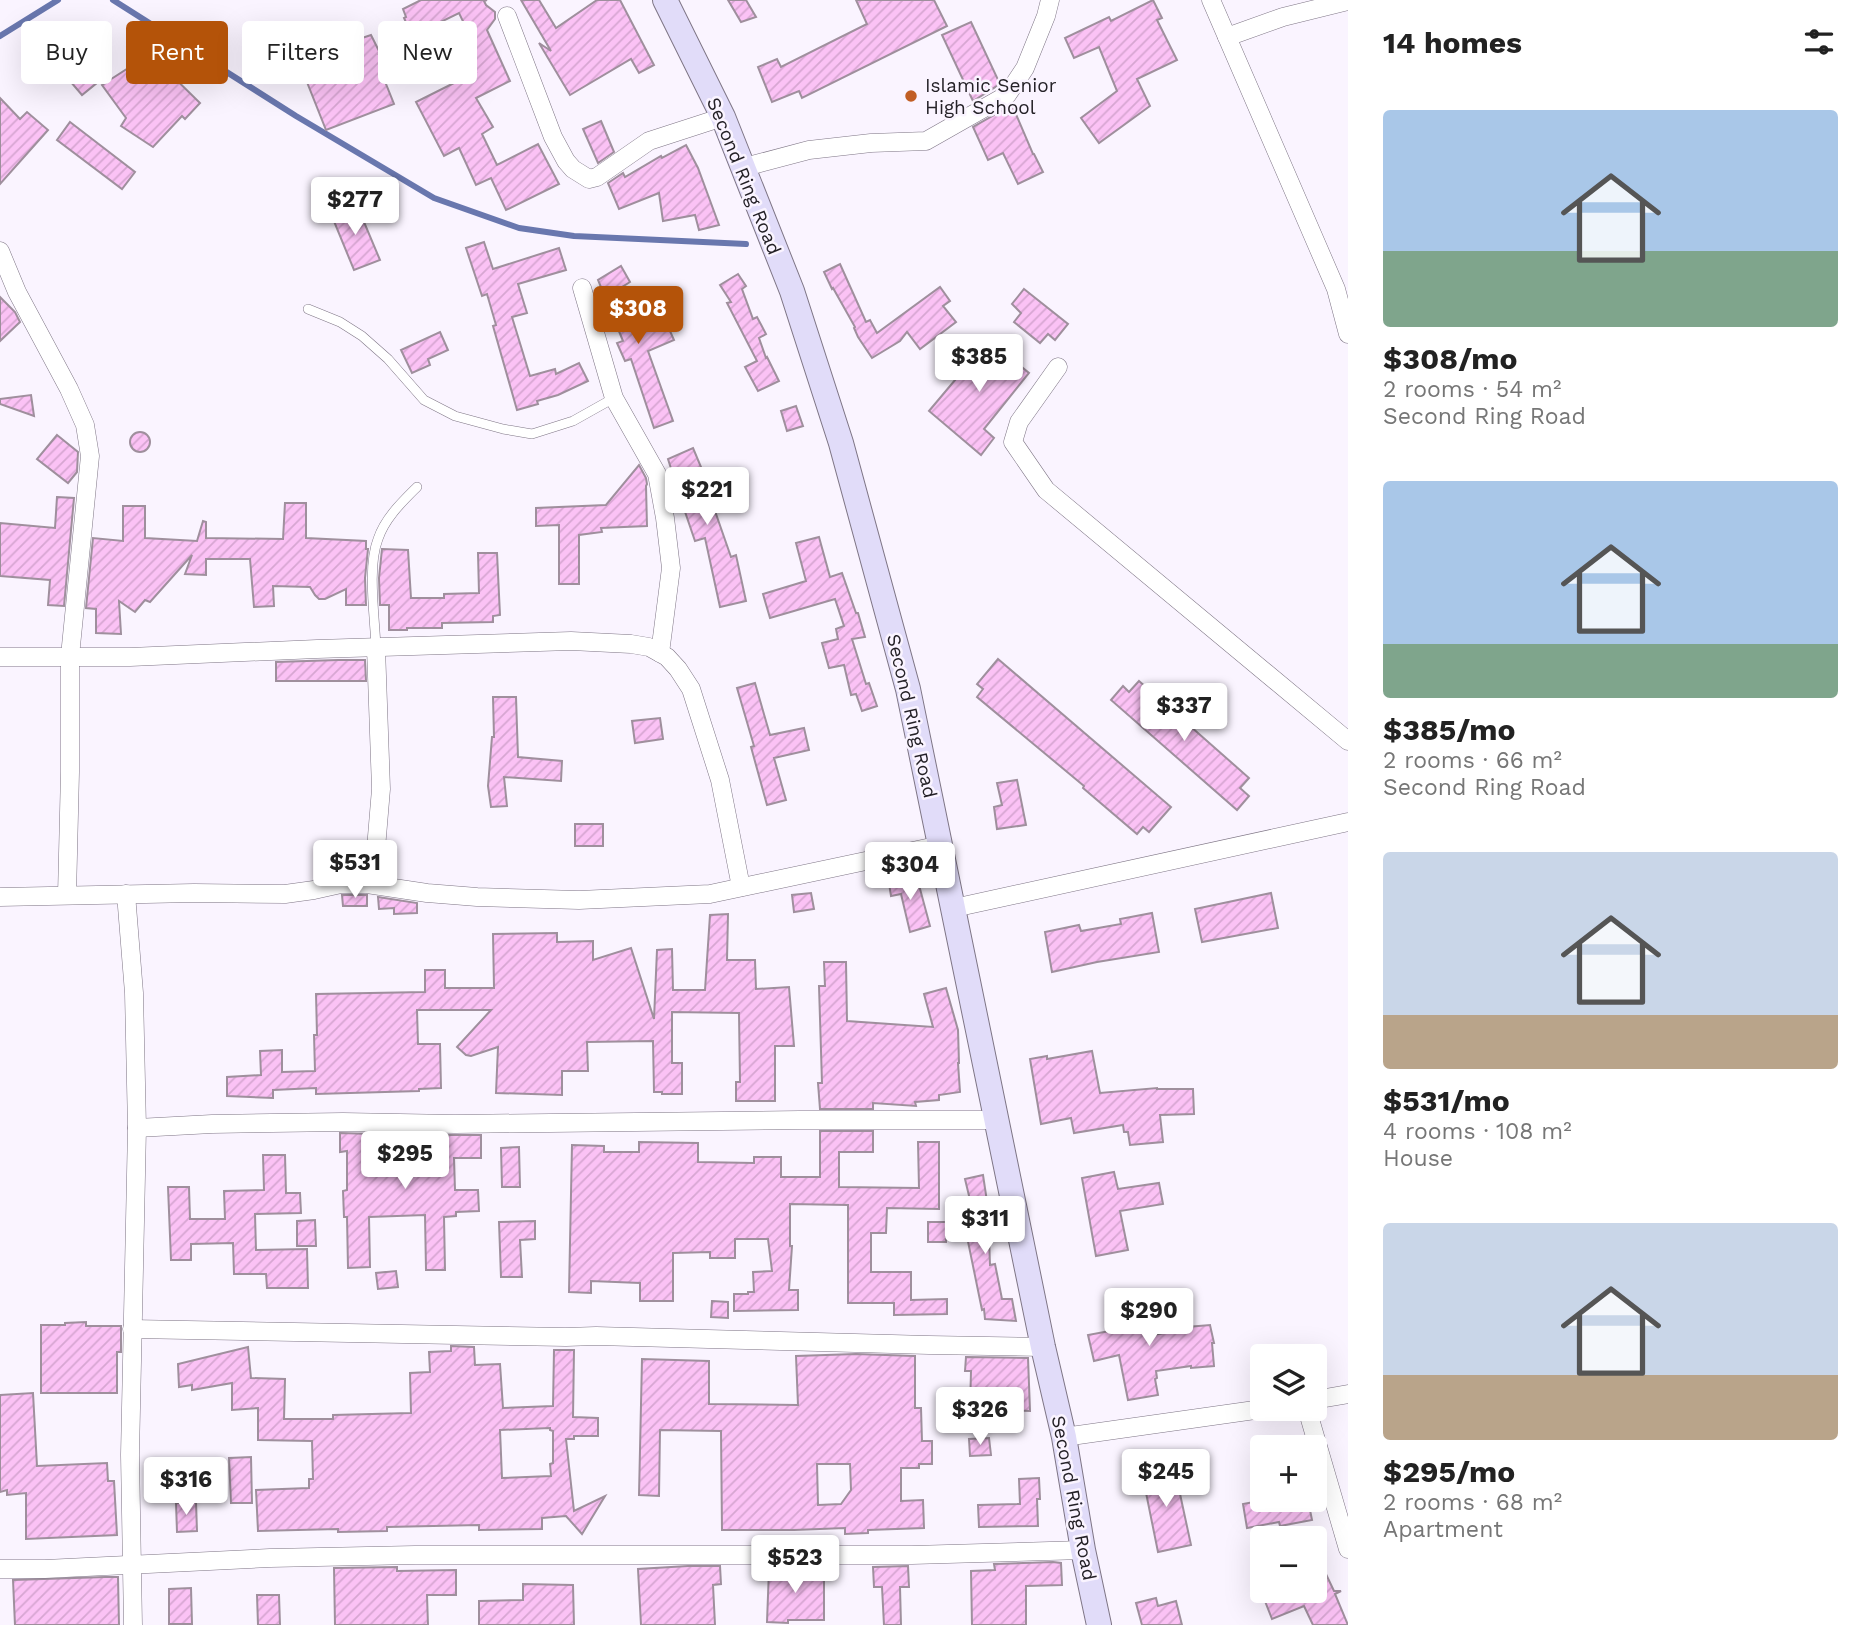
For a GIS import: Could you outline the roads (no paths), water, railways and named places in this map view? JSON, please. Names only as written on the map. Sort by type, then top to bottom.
[{"type":"main road","name":"Second Ring Road","points":[[665,0],[723,117],[792,291],[841,443],[908,689],[1043,1347],[1064,1437],[1099,1625]]},
{"type":"street","points":[[741,168],[809,150],[871,143],[926,141],[1007,95],[1025,68],[1050,0]]},
{"type":"street","points":[[1211,0],[1322,254],[1348,331]]},
{"type":"street","points":[[1227,37],[1283,17],[1348,1]]},
{"type":"street","points":[[507,16],[553,137],[566,161],[589,179],[597,177],[649,141],[723,117]]},
{"type":"street","points":[[0,251],[85,425],[90,456],[70,656],[67,895]]},
{"type":"street","points":[[582,288],[614,398],[657,474],[671,568],[660,653]]},
{"type":"street","points":[[1058,366],[1019,422],[1013,442],[1046,490],[1348,741]]},
{"type":"street","points":[[0,657],[130,657],[571,641],[649,647],[678,669],[691,689],[720,780],[741,887]]},
{"type":"street","points":[[373,884],[381,789],[376,648]]},
{"type":"street","points":[[954,908],[1348,822]]},
{"type":"street","points":[[0,897],[285,894],[341,884],[373,884],[427,893],[477,897],[579,900],[710,894],[941,845]]},
{"type":"street","points":[[126,894],[134,1004],[137,1128],[130,1455],[133,1625]]},
{"type":"street","points":[[137,1128],[330,1122],[455,1124],[998,1120]]},
{"type":"street","points":[[132,1329],[596,1336],[1043,1347]]},
{"type":"street","points":[[1327,1398],[1348,1394]]},
{"type":"street","points":[[1064,1437],[1250,1411]]},
{"type":"street","points":[[1311,1421],[1348,1549]]},
{"type":"street","points":[[0,1569],[415,1555],[912,1555],[1083,1550]]},
{"type":"lane","points":[[308,309],[340,322],[362,336],[388,359],[424,400],[455,416],[532,434],[573,421],[614,398]]},
{"type":"lane","points":[[376,648],[372,575],[377,540],[393,511],[417,487]]},
{"type":"waterway","points":[[0,36],[58,0]]},
{"type":"waterway","points":[[113,0],[296,116],[434,198],[519,228],[574,236],[746,244]]},
{"type":"place","name":"Islamic Senior High School","points":[[911,96]]}]
